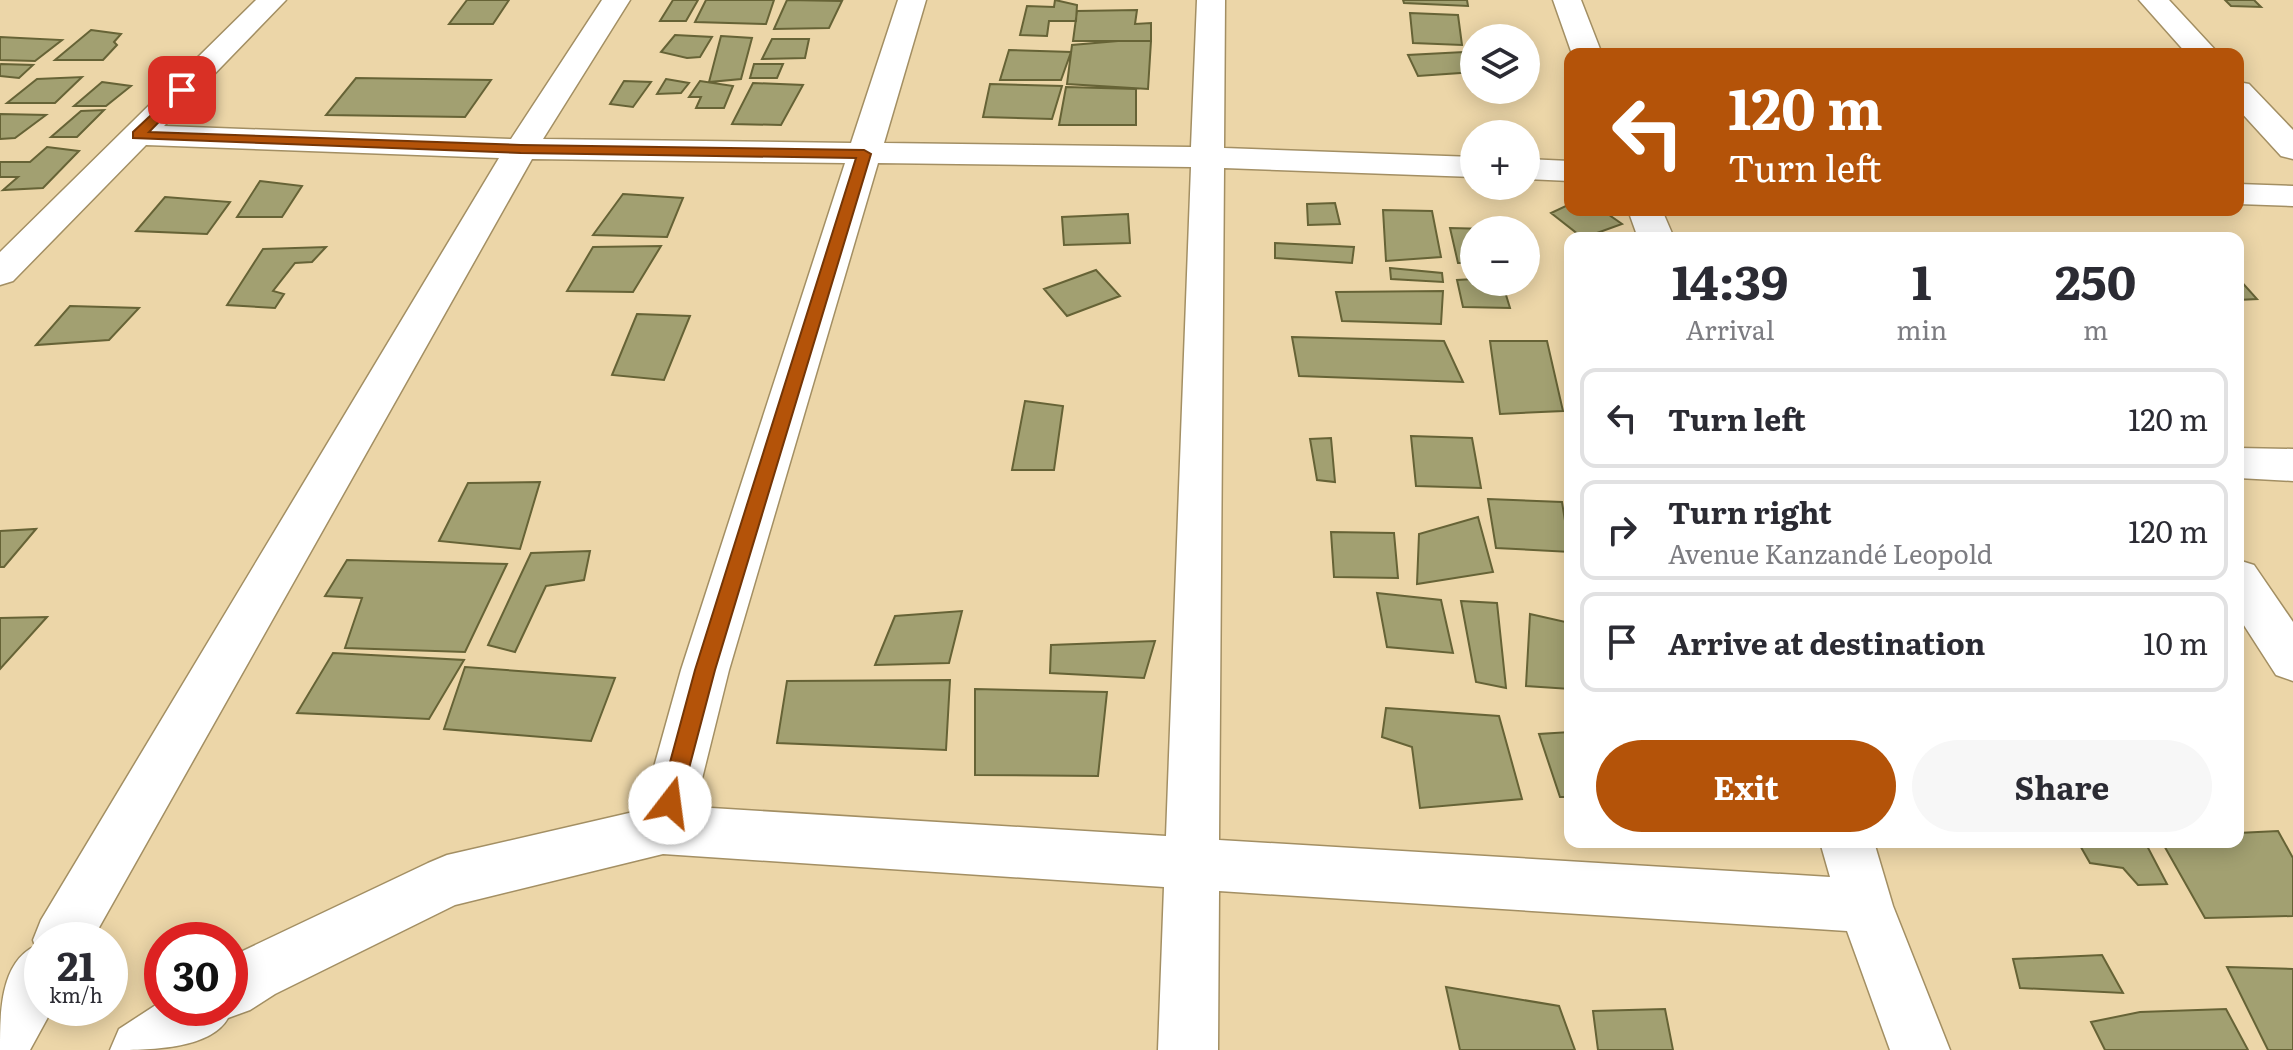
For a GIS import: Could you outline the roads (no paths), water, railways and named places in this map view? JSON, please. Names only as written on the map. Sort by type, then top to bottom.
[{"type":"street","points":[[0,273],[272,0]]},
{"type":"street","points":[[71,922],[521,149],[616,0]]},
{"type":"street","points":[[663,830],[705,670],[912,0]]},
{"type":"street","points":[[1188,1050],[1211,0]]},
{"type":"street","points":[[1567,0],[1585,48]]},
{"type":"street","points":[[2153,0],[2198,48]]},
{"type":"street","points":[[2244,97],[2293,149]]},
{"type":"street","points":[[137,135],[521,149],[1207,157],[1460,166]]},
{"type":"street","points":[[1540,170],[1564,171]]},
{"type":"street","points":[[2244,194],[2293,196]]},
{"type":"street","points":[[2244,463],[2293,465]]},
{"type":"street","points":[[2244,587],[2293,661]]},
{"type":"street","points":[[248,978],[447,881],[663,830],[1865,906]]},
{"type":"street","points":[[1849,848],[1865,906],[1920,1050]]},
{"type":"street","points":[[0,1045],[24,1003]]},
{"type":"street","points":[[140,1050],[176,1026]]}]
